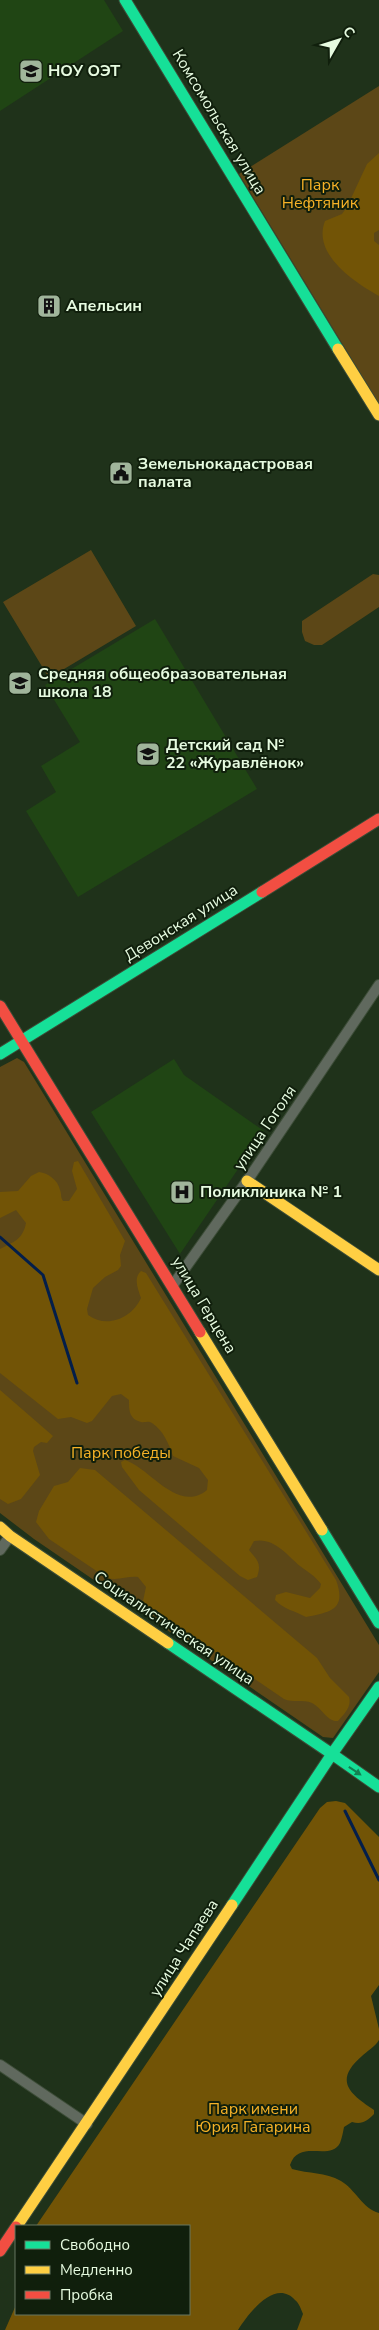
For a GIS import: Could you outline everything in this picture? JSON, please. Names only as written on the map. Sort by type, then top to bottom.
[{"type":"main road","name":"Комсомольская улица","points":[[125,0],[379,415]]},
{"type":"main road","name":"Девонская улица","points":[[0,1054],[379,819]]},
{"type":"main road","name":"улица Герцена","points":[[0,1006],[379,1623]]},
{"type":"main road","points":[[247,1181],[379,1270]]},
{"type":"main road","name":"Социалистическая улица","points":[[0,1527],[10,1536],[379,1787]]},
{"type":"main road","name":"улица Чапаева","points":[[18,2225],[332,1754],[379,1687]]},
{"type":"main road","name":"улица Чапаева","points":[[0,2251],[15,2230]]},
{"type":"street","name":"улица Гоголя","points":[[173,1286],[247,1181],[379,985]]},
{"type":"street","points":[[0,1550],[10,1536]]},
{"type":"street","points":[[0,2065],[87,2124]]},
{"type":"shaded area","name":"НОУ ОЭТ","points":[[0,0],[104,0],[123,31],[0,111]]},
{"type":"shaded area","name":"Детский сад № 22 «Журавлёнок»","points":[[155,619],[257,789],[78,897],[26,811],[56,792],[41,766],[80,742],[45,685]]},
{"type":"shaded area","name":"Поликлиника № 1","points":[[174,1059],[184,1075],[264,1131],[180,1254],[91,1112]]},
{"type":"green space","name":"Парк Нефтяник","points":[[379,86],[379,404],[239,174]]},
{"type":"green space","points":[[379,153],[379,230],[374,233],[374,241],[379,245],[379,296],[358,283],[338,266],[324,245],[323,233],[325,221],[342,214],[367,164]]},
{"type":"green space","points":[[91,550],[136,626],[49,678],[3,602]]},
{"type":"green space","points":[[373,574],[379,575],[379,607],[322,645],[314,645],[305,641],[302,632],[302,621]]},
{"type":"green space","name":"Парк победы","points":[[17,1058],[24,1062],[379,1645],[379,1672],[333,1738],[323,1737],[34,1539],[0,1513],[0,1067]]},
{"type":"green space","points":[[78,1161],[125,1241],[120,1255],[121,1266],[93,1288],[87,1309],[88,1315],[95,1319],[111,1321],[125,1316],[132,1311],[141,1298],[137,1277],[141,1271],[146,1273],[336,1580],[339,1590],[338,1604],[329,1611],[306,1617],[285,1608],[275,1600],[276,1595],[286,1592],[310,1598],[320,1588],[321,1584],[314,1576],[274,1544],[261,1540],[254,1541],[249,1550],[258,1562],[259,1568],[257,1577],[248,1580],[240,1576],[139,1490],[122,1467],[121,1462],[125,1460],[135,1465],[164,1487],[185,1497],[196,1496],[207,1490],[208,1480],[199,1468],[173,1456],[165,1438],[156,1426],[151,1422],[141,1422],[134,1419],[130,1411],[129,1400],[121,1394],[112,1396],[92,1421],[87,1423],[71,1417],[58,1419],[0,1373],[0,1249],[14,1242],[23,1233],[26,1223],[16,1210],[0,1218],[0,1192],[18,1191],[31,1176],[39,1172],[49,1175],[55,1180],[59,1186],[63,1201],[69,1201],[77,1189],[72,1171],[74,1162]]},
{"type":"green space","points":[[0,1390],[53,1436],[47,1443],[41,1442],[34,1447],[33,1451],[40,1475],[21,1499],[8,1504],[0,1499]]},
{"type":"green space","points":[[80,1468],[95,1470],[317,1658],[330,1678],[349,1697],[348,1707],[338,1721],[328,1717],[312,1703],[284,1699],[147,1605],[143,1601],[146,1587],[138,1577],[107,1578],[49,1539],[36,1522],[39,1511],[54,1486],[68,1482]]},
{"type":"green space","name":"Парк имени Юрия Гагарина","points":[[327,1802],[345,1803],[379,1837],[379,1985],[371,1996],[379,2029],[379,2040],[353,2065],[348,2073],[347,2080],[352,2092],[374,2110],[374,2114],[364,2122],[352,2122],[344,2127],[340,2143],[335,2148],[329,2151],[307,2151],[300,2153],[294,2157],[290,2165],[292,2169],[329,2176],[341,2181],[368,2207],[379,2213],[379,2330],[297,2330],[303,2314],[300,2306],[287,2294],[279,2293],[263,2301],[255,2308],[238,2330],[5,2330],[15,2307],[15,2315],[190,2315],[190,2225],[37,2225],[320,1808]]},
{"type":"waterway","points":[[0,1237],[43,1275],[77,1383]]},
{"type":"waterway","points":[[345,1811],[379,1880]]},
{"type":"traffic: fast","points":[[125,0],[338,349]]},
{"type":"traffic: fast","points":[[0,1054],[262,892]]},
{"type":"traffic: fast","points":[[322,1530],[379,1623]]},
{"type":"traffic: fast","points":[[168,1643],[332,1754],[232,1905]]},
{"type":"traffic: fast","points":[[379,1687],[332,1754],[379,1787]]},
{"type":"traffic: slow","points":[[338,349],[379,415]]},
{"type":"traffic: slow","points":[[247,1181],[379,1270]]},
{"type":"traffic: slow","points":[[200,1332],[322,1530]]},
{"type":"traffic: slow","points":[[0,1527],[10,1536],[168,1643]]},
{"type":"traffic: slow","points":[[18,2225],[232,1905]]},
{"type":"traffic: jam","points":[[262,892],[379,819]]},
{"type":"traffic: jam","points":[[0,1006],[200,1332]]},
{"type":"traffic: jam","points":[[0,2251],[15,2228]]},
{"type":"place","name":"НОУ ОЭТ","points":[[31,71]]},
{"type":"place","name":"Апельсин","points":[[49,306]]},
{"type":"place","name":"Земельнокадастровая палата","points":[[121,473]]},
{"type":"place","name":"Средняя общеобразовательная школа 18","points":[[20,683]]},
{"type":"place","name":"Детский сад № 22 «Журавлёнок»","points":[[148,754]]},
{"type":"place","name":"Поликлиника № 1","points":[[182,1192]]}]
